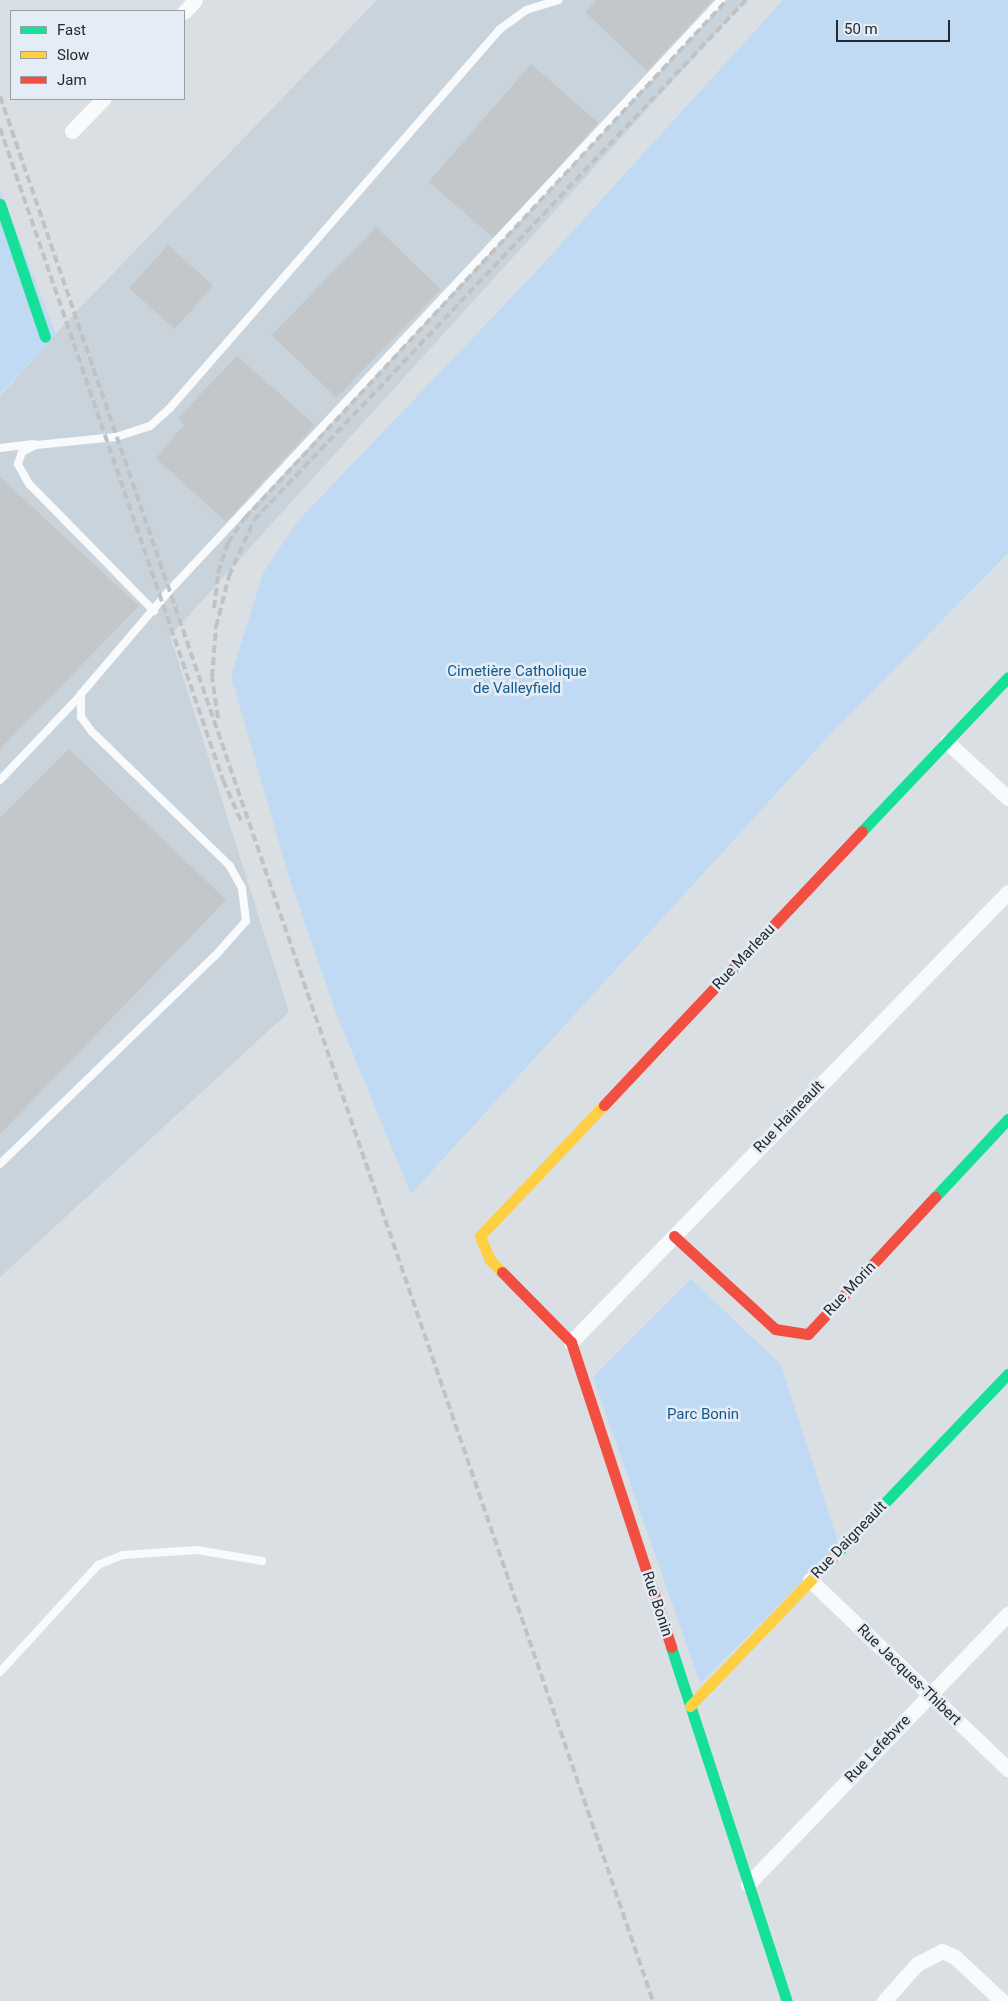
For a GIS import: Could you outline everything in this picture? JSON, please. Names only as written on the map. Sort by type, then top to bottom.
[{"type":"street","points":[[185,11],[195,0]]},
{"type":"street","points":[[72,131],[102,100]]},
{"type":"street","points":[[0,204],[45,337]]},
{"type":"street","name":"Rue Marleau","points":[[480,1236],[1008,677]]},
{"type":"street","points":[[947,742],[1008,798]]},
{"type":"street","name":"Rue Haineault","points":[[571,1342],[1008,892]]},
{"type":"street","name":"Rue Morin","points":[[674,1236],[775,1329],[808,1334],[1008,1119]]},
{"type":"street","name":"Rue Bonin","points":[[480,1236],[490,1260],[571,1342],[786,2001]]},
{"type":"street","name":"Rue Daigneault","points":[[690,1706],[1008,1374]]},
{"type":"street","name":"Rue Jacques-Thibert","points":[[810,1580],[1008,1769]]},
{"type":"street","name":"Rue Lefebvre","points":[[748,1884],[1008,1614]]},
{"type":"street","points":[[884,2001],[917,1964],[942,1951],[955,1957],[1002,2001]]},
{"type":"lane","points":[[0,448],[116,437],[133,433],[156,420],[500,29],[526,10],[559,0]]},
{"type":"lane","points":[[0,780],[81,694],[154,611],[721,0]]},
{"type":"lane","points":[[48,443],[22,452],[18,458],[22,475],[154,611]]},
{"type":"lane","points":[[0,1164],[215,956],[246,921],[242,888],[230,866],[92,732],[80,717],[81,694]]},
{"type":"lane","points":[[0,1672],[98,1565],[122,1555],[197,1550],[262,1561]]},
{"type":"shaded area","points":[[377,0],[746,0],[170,636],[289,1012],[0,1277],[0,396],[74,314]]},
{"type":"green space","name":"Cimetière Catholique de Valleyfield","points":[[783,0],[1008,0],[1008,553],[824,741],[411,1194],[336,1013],[288,874],[231,676],[263,573],[297,522],[532,276]]},
{"type":"green space","points":[[0,189],[56,334],[0,394]]},
{"type":"green space","name":"Parc Bonin","points":[[691,1279],[781,1365],[839,1545],[700,1683],[593,1377]]},
{"type":"building","points":[[597,0],[713,0],[647,71],[585,12]]},
{"type":"building","points":[[531,64],[598,122],[496,240],[429,182]]},
{"type":"building","points":[[376,227],[441,290],[337,397],[272,335]]},
{"type":"building","points":[[168,245],[213,286],[175,329],[129,288]]},
{"type":"building","points":[[237,356],[315,425],[226,522],[156,458],[184,425],[178,418]]},
{"type":"building","points":[[0,477],[139,606],[0,749]]},
{"type":"building","points":[[69,749],[226,900],[0,1134],[0,818]]},
{"type":"railway","points":[[214,608],[218,573],[228,543],[245,518],[727,0]]},
{"type":"railway","points":[[218,718],[212,677],[216,627],[229,576],[254,520],[746,0]]},
{"type":"railway","points":[[0,96],[653,2001]]},
{"type":"railway","points":[[0,128],[223,780],[242,823]]},
{"type":"traffic: fast","points":[[0,204],[45,337]]},
{"type":"traffic: fast","points":[[862,831],[1008,677]]},
{"type":"traffic: fast","points":[[935,1197],[1008,1119]]},
{"type":"traffic: fast","points":[[832,1558],[1008,1374]]},
{"type":"traffic: fast","points":[[671,1647],[787,2001]]},
{"type":"traffic: slow","points":[[502,1272],[490,1260],[480,1236],[604,1105]]},
{"type":"traffic: slow","points":[[690,1706],[832,1558]]},
{"type":"traffic: jam","points":[[604,1105],[862,831]]},
{"type":"traffic: jam","points":[[674,1236],[775,1329],[808,1334],[935,1197]]},
{"type":"traffic: jam","points":[[502,1272],[571,1342],[671,1647]]}]
